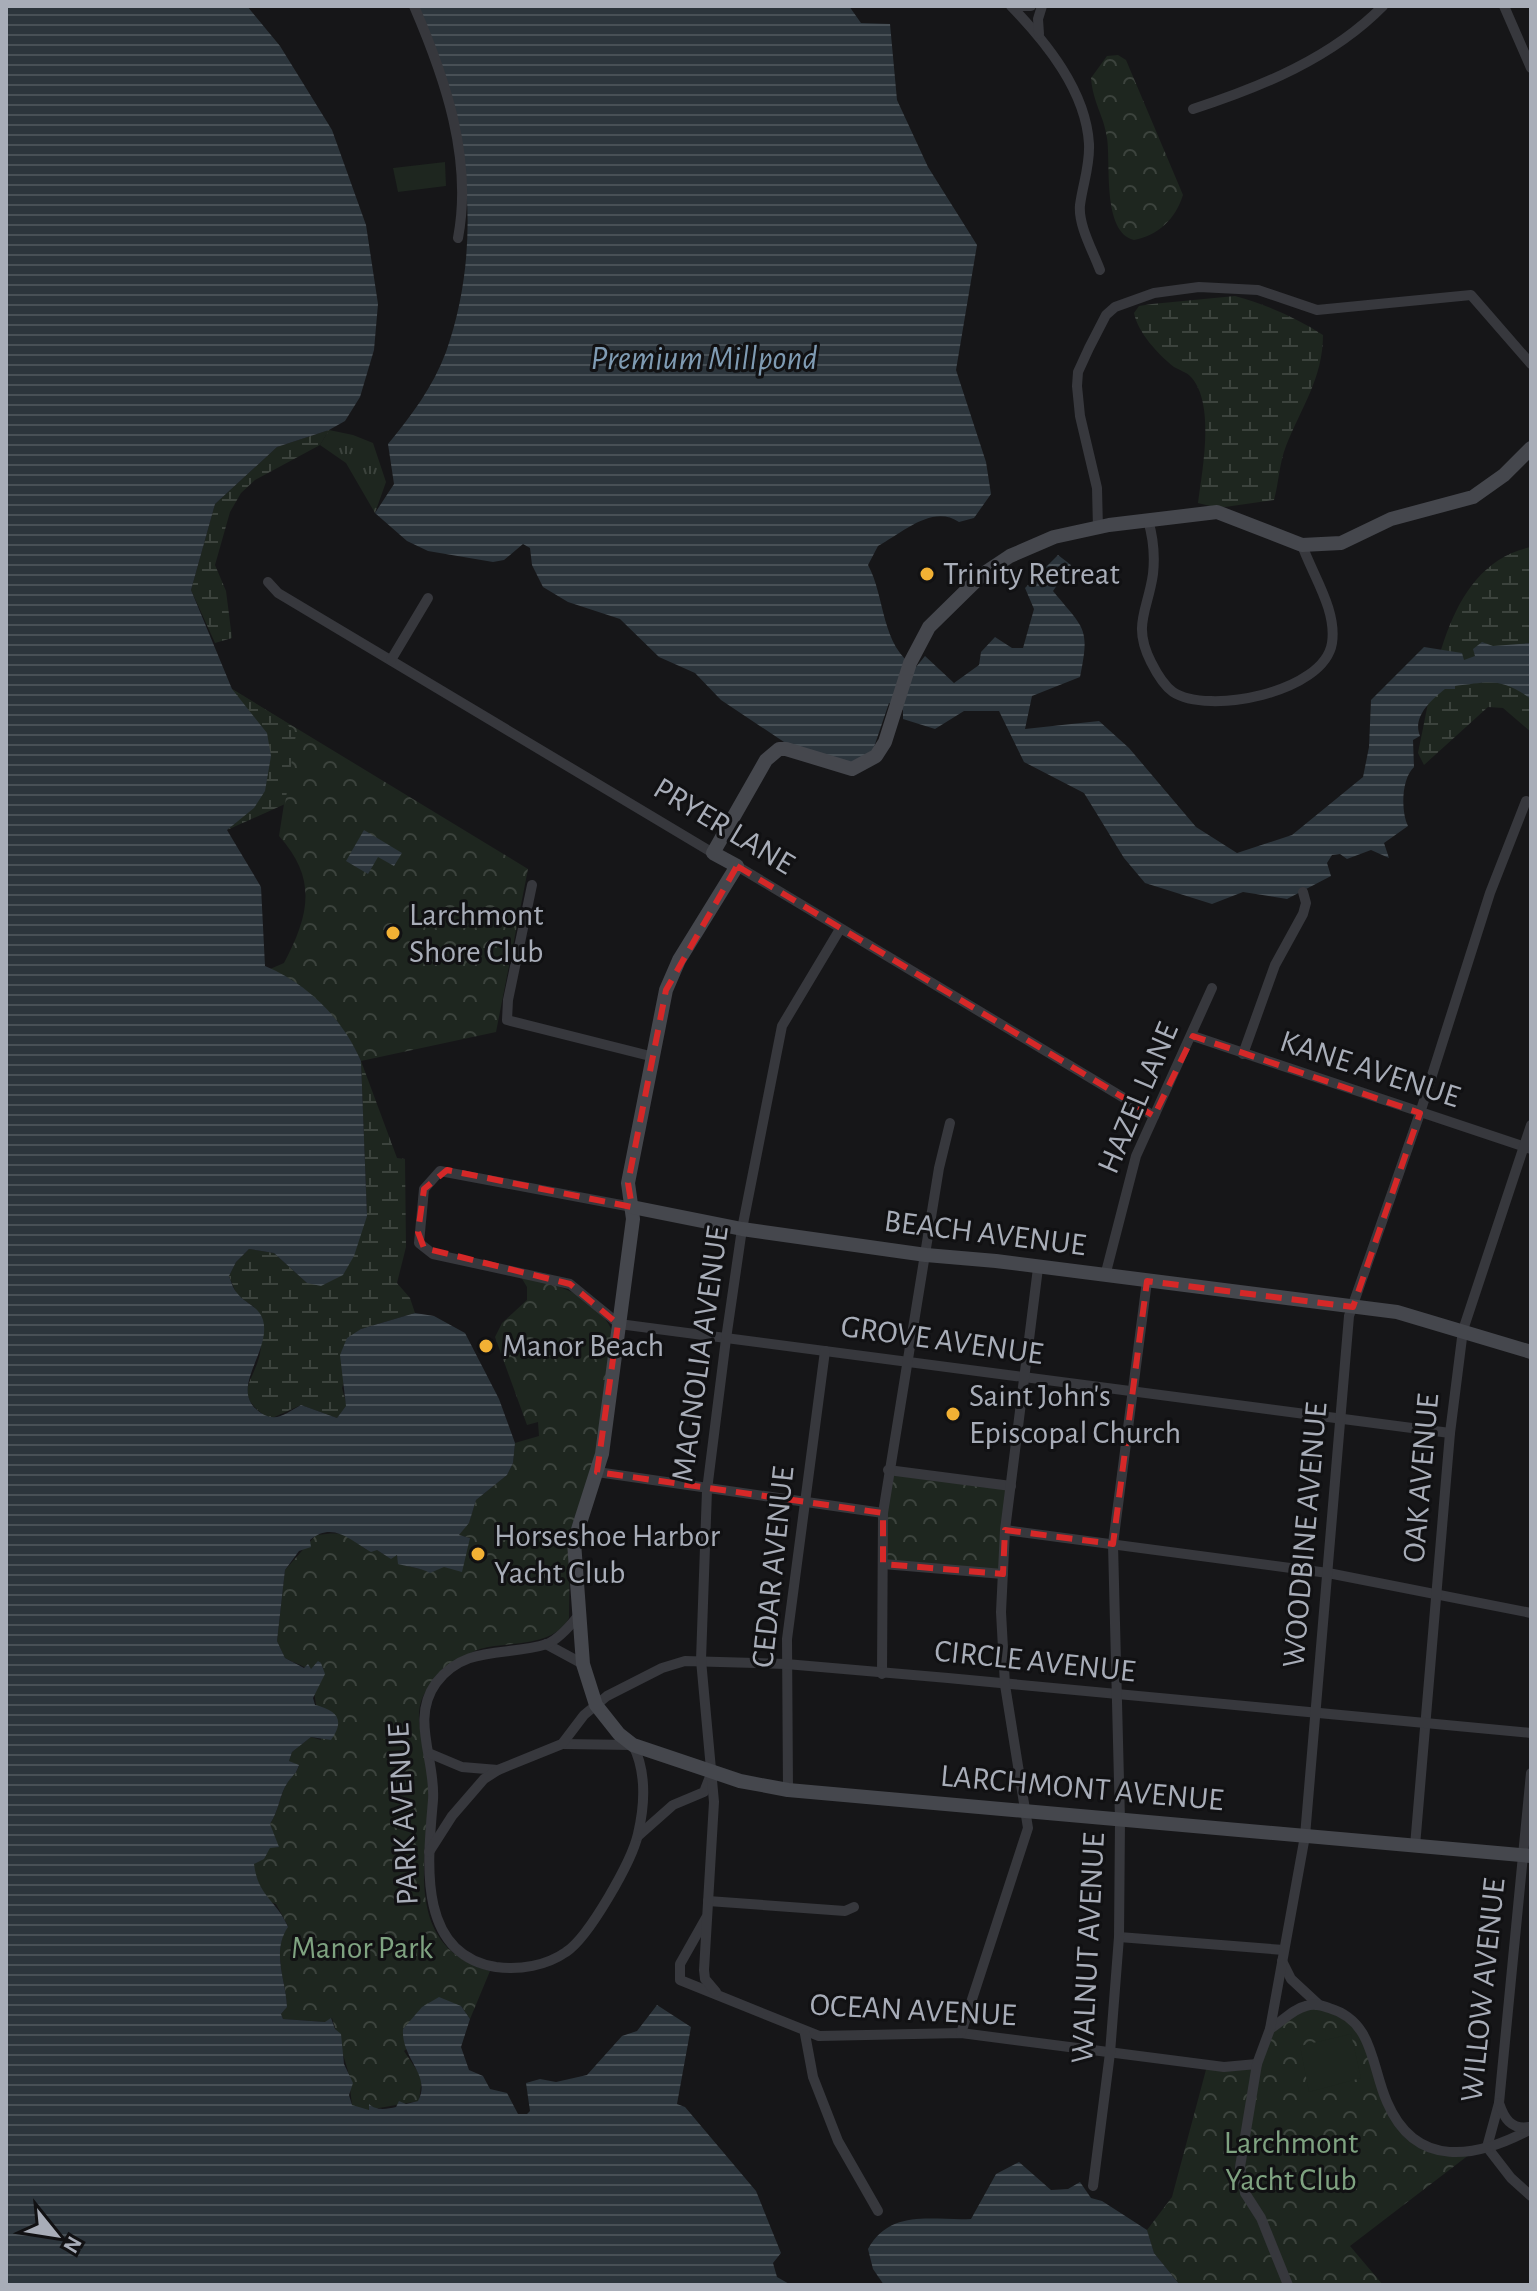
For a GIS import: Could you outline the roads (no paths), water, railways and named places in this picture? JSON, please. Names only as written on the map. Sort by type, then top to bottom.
[{"type":"street","points":[[414,6],[445,84],[460,154],[462,218],[458,238]]},
{"type":"street","points":[[1011,6],[1031,6]]},
{"type":"street","points":[[1011,6],[1039,34],[1070,83],[1089,139],[1090,163],[1080,214],[1100,270]]},
{"type":"street","points":[[1039,34],[1038,19],[1042,6]]},
{"type":"street","points":[[1193,109],[1277,77],[1360,28],[1383,6]]},
{"type":"street","points":[[1504,6],[1531,68]]},
{"type":"street","points":[[1098,529],[1097,488],[1080,416],[1078,372],[1106,315],[1123,303],[1154,293],[1199,287],[1258,290],[1317,310],[1471,295],[1531,364]]},
{"type":"street","points":[[713,853],[772,753],[786,749],[852,769],[866,764],[885,742],[910,663],[929,627],[983,574],[1010,556],[1054,537],[1148,520],[1217,512],[1302,545],[1341,543],[1391,519],[1473,497],[1504,475],[1531,448]]},
{"type":"street","points":[[1148,520],[1153,565],[1140,627],[1142,641],[1168,687],[1190,698],[1259,697],[1299,683],[1325,661],[1332,642],[1331,614],[1302,545]]},
{"type":"street","name":"PRYER LANE","points":[[268,582],[278,593],[1154,1116]]},
{"type":"street","points":[[391,660],[428,598]]},
{"type":"street","name":"WOODBINE AVENUE","points":[[1288,2285],[1261,2218],[1245,2193],[1240,2167],[1257,2064],[1270,2029],[1305,1836],[1349,1316],[1420,1113],[1490,893],[1526,801]]},
{"type":"street","name":"PARK AVENUE","points":[[638,1836],[644,1773],[633,1745],[619,1734],[596,1705],[583,1664],[574,1542],[583,1504],[597,1472],[633,1219],[628,1183],[666,990],[679,960],[737,866]]},
{"type":"street","points":[[532,885],[508,1000],[507,1020],[654,1057]]},
{"type":"street","points":[[1243,1054],[1275,965],[1303,914],[1306,903],[1303,892]]},
{"type":"street","name":"MAGNOLIA AVENUE","points":[[716,1992],[705,1979],[704,1970],[714,1802],[701,1660],[707,1490],[742,1229],[782,1026],[840,929]]},
{"type":"street","name":"HAZEL LANE","points":[[1105,1276],[1136,1156],[1193,1036],[1212,988]]},
{"type":"street","name":"KANE AVENUE","points":[[1193,1036],[1528,1148]]},
{"type":"street","points":[[882,1674],[883,1513],[888,1470],[950,1123]]},
{"type":"street","name":"OAK AVENUE","points":[[1415,1846],[1450,1433],[1463,1330],[1528,1148],[1531,1125]]},
{"type":"street","name":"BEACH AVENUE","points":[[619,1324],[570,1284],[433,1254],[424,1248],[418,1232],[421,1200],[432,1176],[440,1171],[452,1171],[742,1229],[926,1255],[1415,1315],[1531,1352]]},
{"type":"street","points":[[961,2033],[1028,1828],[1028,1810],[1005,1685],[1003,1574],[1005,1530],[1038,1268]]},
{"type":"street","name":"WALNUT AVENUE","points":[[1093,2186],[1110,2053],[1119,1937],[1120,1820],[1113,1544],[1147,1281]]},
{"type":"street","name":"GROVE AVENUE","points":[[619,1324],[1450,1433]]},
{"type":"street","name":"CEDAR AVENUE","points":[[788,1790],[786,1664],[825,1351]]},
{"type":"street","points":[[888,1470],[1011,1486]]},
{"type":"street","points":[[597,1472],[883,1513]]},
{"type":"street","points":[[1005,1530],[1328,1573],[1437,1592],[1531,1613]]},
{"type":"street","points":[[883,1564],[1003,1574]]},
{"type":"street","points":[[578,1616],[546,1644],[583,1664]]},
{"type":"street","name":"PARK AVENUE","points":[[546,1644],[474,1655],[452,1667],[438,1680],[425,1706],[425,1739],[431,1754],[434,1789],[429,1852],[432,1900],[447,1941],[487,1965],[516,1968],[549,1961],[576,1943],[598,1914],[638,1836],[673,1805],[704,1792],[711,1772]]},
{"type":"street","name":"CIRCLE AVENUE","points":[[562,1744],[584,1715],[596,1705],[662,1668],[701,1660],[786,1664],[1531,1733]]},
{"type":"street","name":"CIRCLE AVENUE","points":[[429,1852],[452,1816],[484,1779],[498,1770],[562,1744],[633,1745]]},
{"type":"street","name":"LARCHMONT AVENUE","points":[[633,1745],[711,1772],[788,1790],[1528,1856]]},
{"type":"street","name":"CIRCLE AVENUE","points":[[431,1754],[462,1767],[498,1770]]},
{"type":"street","name":"WILLOW AVENUE","points":[[1531,1773],[1528,1856],[1499,2103],[1487,2147],[1511,2178],[1531,2196]]},
{"type":"street","points":[[708,1901],[845,1911],[854,1907]]},
{"type":"street","name":"OCEAN AVENUE","points":[[707,1916],[680,1964],[678,1975],[685,1984],[716,1992],[805,2034],[961,2033],[1224,2067],[1257,2064]]},
{"type":"street","points":[[1119,1937],[1283,1956],[1291,1979],[1318,2004],[1343,2012],[1360,2028],[1368,2042],[1385,2100],[1395,2119],[1413,2138],[1454,2155],[1506,2142],[1531,2128]]},
{"type":"street","points":[[1270,2029],[1295,2011],[1318,2004]]},
{"type":"street","points":[[805,2034],[813,2077],[838,2141],[878,2211]]},
{"type":"street","points":[[1499,2103],[1509,2122],[1518,2127],[1531,2128]]},
{"type":"water","points":[[6,6],[247,6],[280,46],[332,130],[366,225],[378,304],[374,350],[360,397],[345,421],[329,430],[277,447],[215,504],[191,590],[232,689],[267,733],[271,756],[265,791],[254,808],[227,830],[261,887],[265,966],[295,982],[322,1004],[344,1031],[361,1061],[367,1216],[354,1256],[343,1275],[321,1286],[307,1283],[274,1253],[249,1249],[236,1262],[229,1276],[236,1291],[258,1311],[263,1320],[262,1345],[248,1393],[251,1404],[261,1413],[277,1417],[301,1405],[337,1418],[346,1406],[340,1355],[347,1338],[361,1329],[415,1313],[434,1316],[465,1333],[499,1399],[515,1443],[513,1463],[507,1475],[476,1500],[469,1523],[459,1535],[470,1538],[462,1572],[444,1567],[430,1573],[398,1564],[397,1555],[391,1559],[377,1550],[371,1552],[335,1532],[318,1534],[310,1540],[311,1547],[299,1551],[285,1570],[277,1641],[285,1658],[304,1668],[308,1664],[311,1669],[318,1661],[321,1663],[325,1674],[313,1698],[315,1705],[336,1716],[338,1726],[331,1740],[311,1737],[292,1752],[289,1761],[299,1765],[285,1786],[270,1824],[279,1847],[270,1848],[264,1859],[254,1864],[259,1884],[288,1927],[280,1956],[287,2007],[281,2014],[283,2019],[325,2022],[331,2018],[335,2029],[341,2034],[344,2064],[353,2083],[349,2095],[352,2105],[369,2110],[369,2104],[385,2109],[396,2107],[399,2101],[406,2104],[418,2101],[421,2083],[406,2049],[403,2029],[422,2007],[439,1997],[461,2006],[470,2019],[461,2047],[469,2070],[483,2076],[490,2089],[507,2093],[518,2114],[527,2114],[530,2111],[526,2083],[540,2079],[556,2082],[587,2075],[622,2036],[637,2031],[657,2005],[691,2027],[677,2104],[685,2107],[756,2191],[781,2253],[773,2263],[777,2277],[791,2285],[6,2285]]},
{"type":"water","name":"Premium Millpond","points":[[418,6],[849,6],[861,23],[890,24],[897,100],[928,167],[977,245],[956,370],[986,462],[991,494],[974,518],[959,522],[939,516],[918,522],[878,546],[868,565],[896,647],[916,667],[925,656],[954,683],[979,665],[981,652],[995,637],[1012,648],[1023,648],[1034,609],[1025,588],[1058,555],[1071,565],[1053,591],[1082,630],[1084,648],[1080,677],[1032,696],[1025,729],[1099,721],[1129,748],[1196,827],[1237,853],[1292,835],[1363,777],[1369,747],[1371,700],[1424,647],[1462,653],[1464,660],[1475,656],[1473,649],[1482,642],[1493,646],[1531,643],[1531,699],[1503,684],[1486,683],[1445,689],[1429,704],[1419,722],[1420,736],[1413,740],[1414,767],[1407,779],[1403,804],[1408,826],[1384,843],[1389,858],[1371,850],[1347,859],[1340,854],[1332,855],[1327,863],[1331,876],[1287,899],[1243,892],[1212,904],[1145,883],[1124,858],[1084,793],[1024,762],[999,711],[964,711],[935,729],[903,719],[903,710],[889,703],[873,750],[849,765],[787,744],[721,700],[695,673],[659,657],[620,619],[568,602],[543,587],[532,565],[530,548],[523,544],[504,560],[493,562],[428,551],[407,541],[375,513],[394,484],[388,444],[421,401],[446,352],[458,309],[468,221],[459,132],[449,89]]},
{"type":"water","points":[[364,830],[402,853],[394,866],[378,857],[368,874],[346,861]]},
{"type":"water","points":[[1019,2162],[1051,2190],[1068,2189],[1080,2182],[1091,2198],[1102,2201],[1147,2230],[1154,2253],[1180,2285],[884,2285],[873,2269],[868,2249],[877,2236],[888,2227],[914,2219],[971,2219],[996,2174]]},
{"type":"place","name":"Trinity Retreat","points":[[927,574]]},
{"type":"place","name":"Larchmont Shore Club","points":[[393,933]]},
{"type":"place","name":"Manor Beach","points":[[486,1346]]},
{"type":"place","name":"Saint John's Episcopal Church","points":[[953,1414]]},
{"type":"place","name":"Horseshoe Harbor Yacht Club","points":[[478,1554]]},
{"type":"park label","name":"Manor Park","points":[[362,1948]]},
{"type":"park label","name":"Larchmont Yacht Club","points":[[1291,2162]]}]
